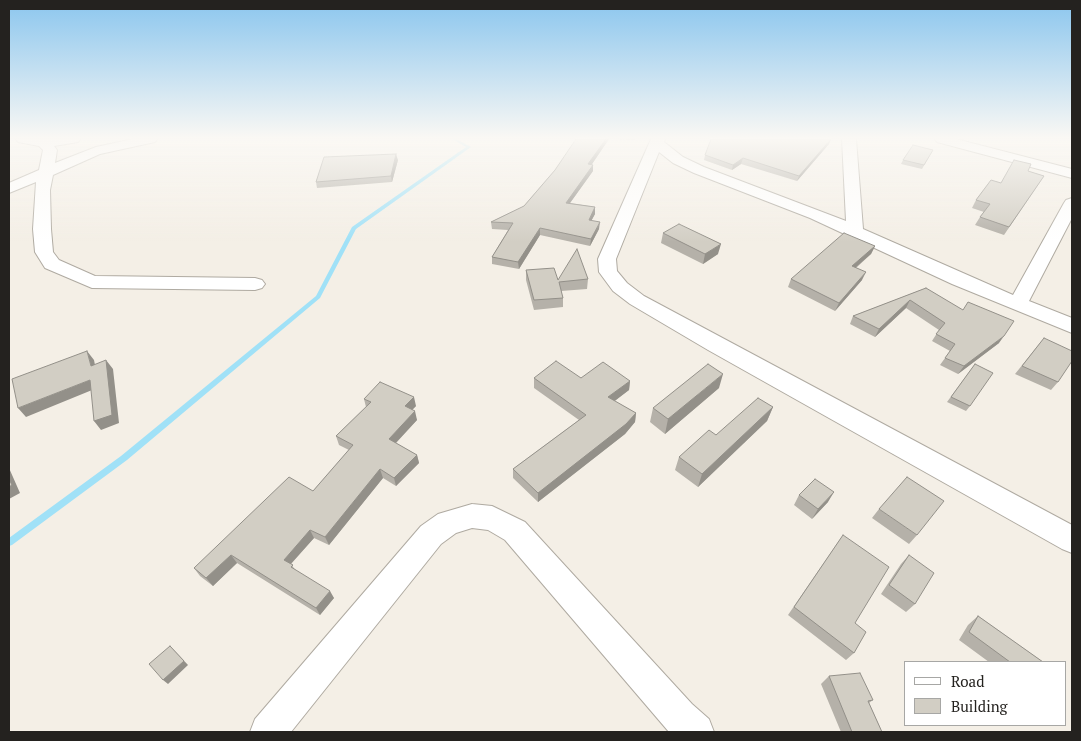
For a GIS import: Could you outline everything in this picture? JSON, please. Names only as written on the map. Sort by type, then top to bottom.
[{"type":"street","points":[[9,188],[43,174]]},
{"type":"street","points":[[47,174],[42,190],[42,229],[44,252],[52,264],[92,282],[255,284]]},
{"type":"street","points":[[643,174],[607,259],[608,272],[620,287],[637,300],[716,345],[1072,540]]},
{"type":"street","points":[[709,174],[855,231],[959,280],[1072,326]]},
{"type":"street","points":[[851,174],[855,231]]},
{"type":"street","points":[[1018,304],[1072,202]]},
{"type":"street","points":[[268,732],[431,535],[448,523],[472,516],[492,518],[514,531],[679,717],[696,732]]},
{"type":"building","points":[[319,174],[392,174],[391,176],[316,182]]},
{"type":"building","points":[[552,174],[587,174],[566,203],[595,207],[589,220],[600,222],[591,239],[540,228],[518,262],[492,257],[513,223],[491,222],[524,206]]},
{"type":"building","points":[[1006,174],[1036,174],[1044,176],[1009,227],[980,217],[990,204],[976,200],[991,180],[1001,183]]},
{"type":"building","points":[[679,224],[721,244],[705,254],[663,233]]},
{"type":"building","points":[[844,233],[875,246],[852,266],[866,272],[839,303],[791,279]]},
{"type":"building","points":[[577,249],[588,279],[559,282],[563,298],[534,300],[526,270],[554,268],[558,280]]},
{"type":"building","points":[[926,288],[963,310],[968,302],[1014,321],[1004,336],[964,366],[945,358],[955,344],[936,334],[945,323],[910,300],[879,329],[853,316]]},
{"type":"building","points":[[1044,338],[1072,351],[1072,361],[1058,382],[1022,366]]},
{"type":"building","points":[[87,351],[91,366],[106,360],[112,415],[94,421],[90,380],[18,408],[12,379]]},
{"type":"building","points":[[556,361],[581,378],[603,362],[630,381],[608,397],[636,413],[626,424],[538,493],[513,469],[586,415],[534,378]]},
{"type":"building","points":[[708,364],[723,374],[668,419],[653,408]]},
{"type":"building","points":[[975,364],[993,373],[970,406],[951,397]]},
{"type":"building","points":[[380,382],[414,397],[405,406],[415,411],[389,439],[417,455],[394,478],[380,469],[325,537],[310,530],[284,560],[293,565],[291,567],[330,591],[316,608],[231,555],[206,578],[194,568],[289,477],[313,491],[353,445],[336,436],[371,402],[364,399]]},
{"type":"building","points":[[758,398],[773,407],[702,474],[679,457],[709,430],[716,435]]},
{"type":"building","points":[[907,477],[944,501],[917,535],[879,509]]},
{"type":"building","points":[[815,479],[834,492],[818,509],[799,495]]},
{"type":"building","points":[[843,535],[889,567],[855,623],[866,632],[854,653],[794,607]]},
{"type":"building","points":[[909,555],[934,573],[915,604],[889,585]]},
{"type":"building","points":[[978,616],[1042,661],[1009,661],[969,632]]},
{"type":"building","points":[[170,646],[184,661],[163,680],[149,664]]},
{"type":"building","points":[[860,673],[873,700],[868,701],[882,732],[852,732],[829,676]]},
{"type":"waterway","points":[[9,542],[124,458],[318,297],[354,228],[431,174]]}]
